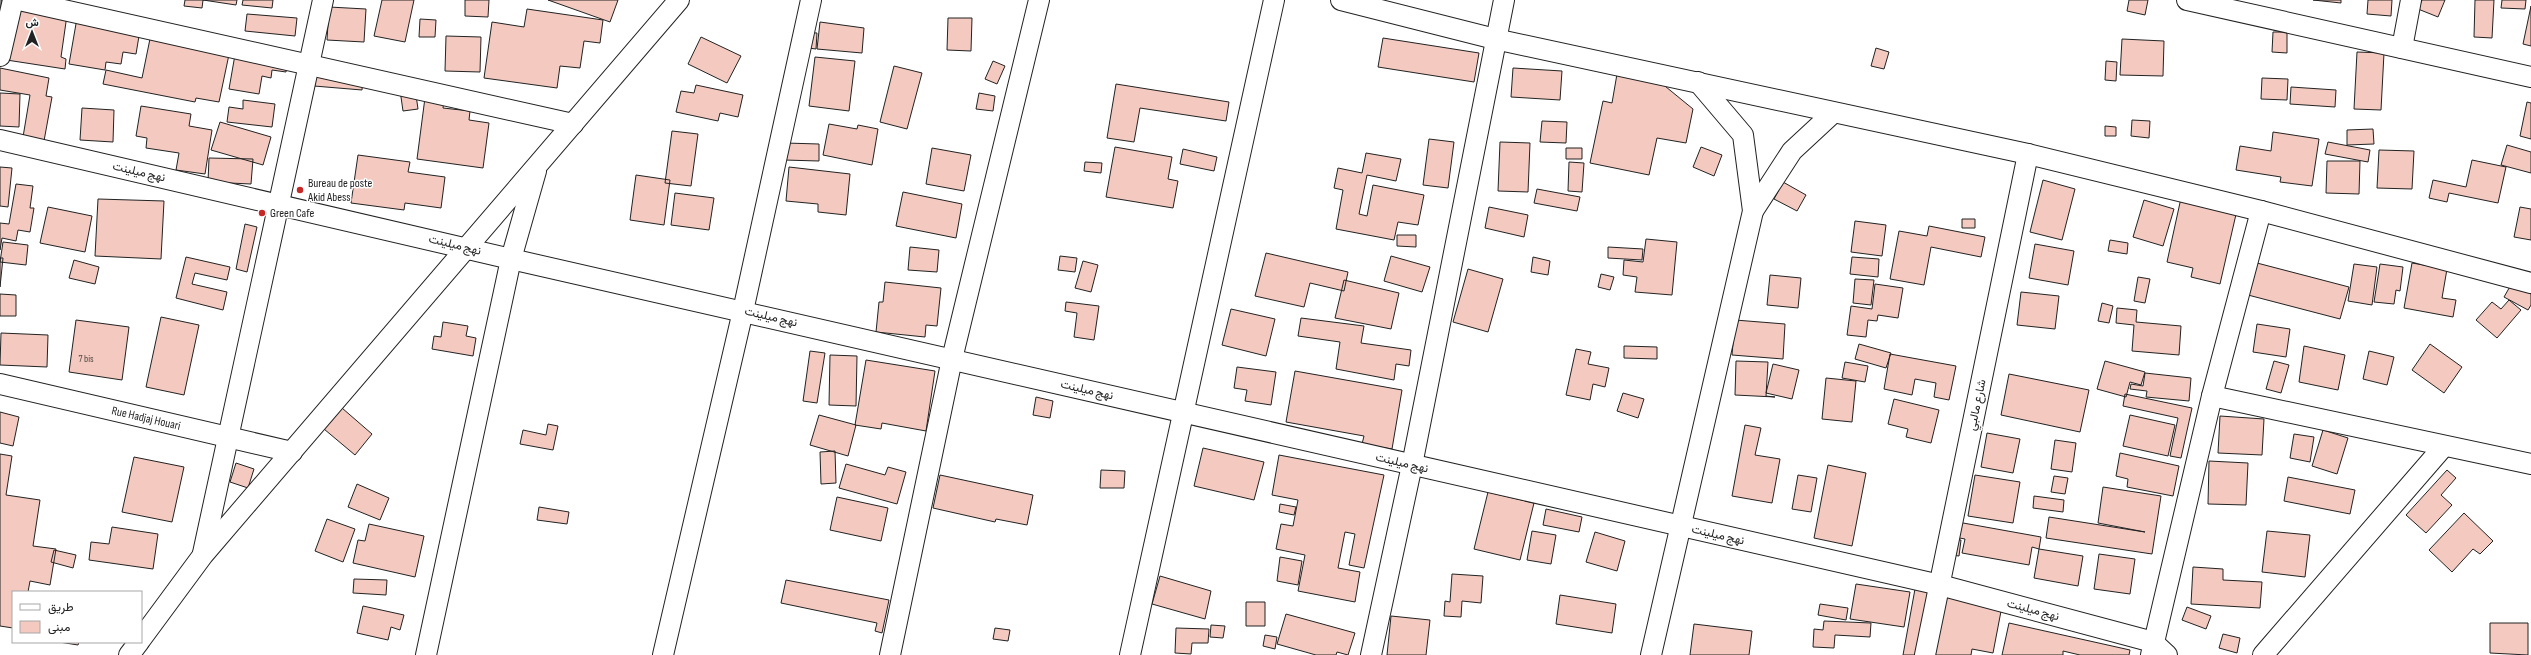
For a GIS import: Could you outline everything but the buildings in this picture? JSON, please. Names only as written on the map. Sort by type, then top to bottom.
[{"type":"street","points":[[0,56],[13,0]]},
{"type":"street","points":[[20,0],[573,124]]},
{"type":"street","points":[[203,555],[323,0]]},
{"type":"street","points":[[142,638],[203,555],[679,0]]},
{"type":"street","points":[[663,655],[743,311],[811,0]]},
{"type":"street","points":[[890,655],[952,359],[1038,0]]},
{"type":"street","points":[[1130,655],[1274,0]]},
{"type":"street","points":[[1341,0],[1495,39],[2028,154],[2261,211],[2531,283]]},
{"type":"street","points":[[1371,655],[1412,465],[1495,39],[1504,0]]},
{"type":"street","points":[[2187,0],[2531,78]]},
{"type":"street","points":[[2402,48],[2411,0]]},
{"type":"street","points":[[1698,82],[1743,135],[1753,211]]},
{"type":"street","points":[[1651,655],[1753,211],[1792,151],[1833,113]]},
{"type":"street","name":"نهج ميلينت","points":[[0,140],[467,247],[511,259],[1940,585],[2157,651]]},
{"type":"street","name":"شارع مالبي","points":[[1925,655],[2028,154]]},
{"type":"street","points":[[426,655],[511,259],[537,166]]},
{"type":"street","points":[[2157,651],[2212,396],[2261,211]]},
{"type":"street","name":"Rue Hadjaj Houari","points":[[0,384],[228,439],[292,452]]},
{"type":"street","points":[[2212,396],[2531,464]]},
{"type":"street","points":[[2263,655],[2444,446]]},
{"type":"street","points":[[129,655],[138,643]]},
{"type":"place","name":"Bureau de poste Akid Abess","points":[[300,190]]},
{"type":"place","name":"Green Cafe","points":[[262,213]]}]
